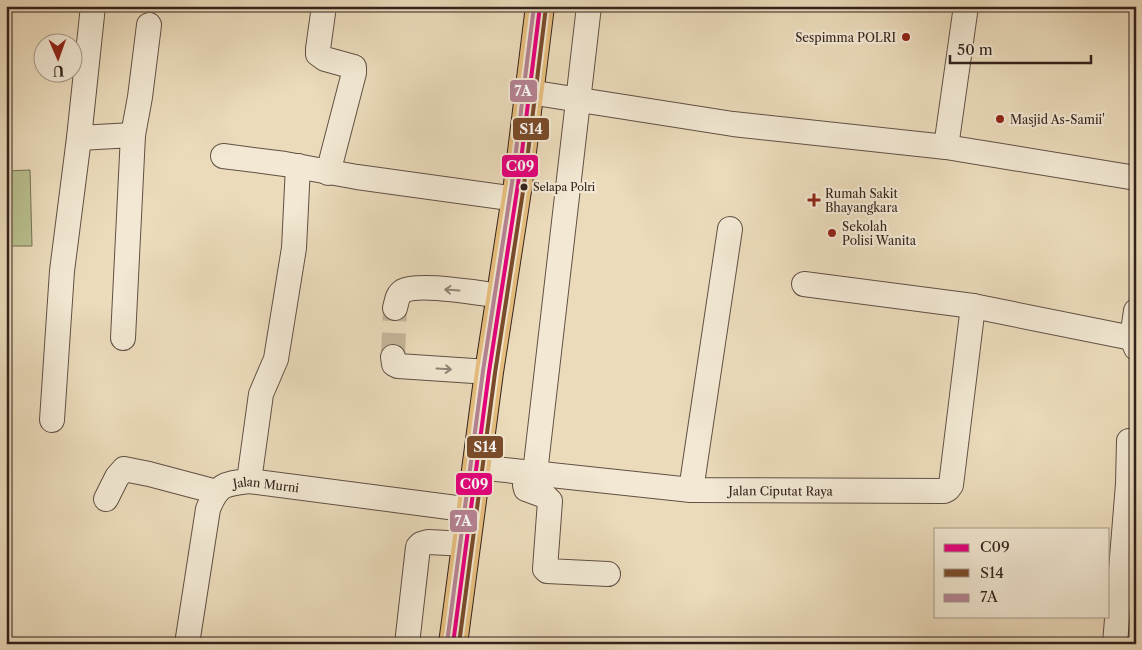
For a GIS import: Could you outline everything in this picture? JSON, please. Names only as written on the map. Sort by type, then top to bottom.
[{"type":"highway","points":[[453,644],[500,296],[516,199],[540,6]]},
{"type":"street","points":[[52,420],[62,271],[93,6]]},
{"type":"street","points":[[324,6],[318,54],[325,59],[354,67],[328,172]]},
{"type":"street","points":[[589,6],[535,473],[526,484],[526,489],[544,496],[550,501],[545,569],[548,571],[608,574]]},
{"type":"street","points":[[946,147],[966,6]]},
{"type":"street","points":[[122,338],[133,135],[149,26]]},
{"type":"street","points":[[529,92],[733,124],[946,147],[1136,178]]},
{"type":"street","points":[[79,138],[133,135]]},
{"type":"street","points":[[223,156],[298,166],[357,178],[516,199]]},
{"type":"street","points":[[249,481],[261,394],[276,359],[294,248],[298,166]]},
{"type":"street","points":[[477,466],[691,490],[730,229]]},
{"type":"street","points":[[804,284],[973,306],[1134,343],[1136,311]]},
{"type":"street","points":[[395,308],[398,296],[404,291],[413,288],[468,291],[500,296]]},
{"type":"street","name":"Jalan Ciputat Raya","points":[[691,490],[948,490],[951,485],[973,306]]},
{"type":"street","points":[[393,357],[394,364],[398,366],[490,372]]},
{"type":"street","points":[[1115,644],[1128,484],[1129,441]]},
{"type":"street","points":[[106,499],[117,477],[124,469],[216,492]]},
{"type":"street","name":"Jalan Murni","points":[[186,644],[208,509],[216,492],[227,484],[249,481],[464,509],[471,508]]},
{"type":"street","points":[[407,644],[418,548],[421,544],[428,542],[467,544]]},
{"type":"green space","points":[[30,170],[32,246],[6,246],[6,171]]},
{"type":"tunnel","points":[[393,357],[395,308]]},
{"type":"transit line","name":"7A","points":[[447,643],[483,371],[512,183],[534,6]]},
{"type":"transit line","name":"C09","points":[[453,644],[489,372],[518,184],[540,6]]},
{"type":"transit line","name":"S14","points":[[459,644],[495,373],[524,185],[546,7]]},
{"type":"place","name":"Sespimma POLRI","points":[[906,37]]},
{"type":"place","name":"Masjid As-Samii'","points":[[1000,119]]},
{"type":"place","name":"Selapa Polri","points":[[524,187]]},
{"type":"place","name":"Rumah Sakit Bhayangkara","points":[[814,200]]},
{"type":"place","name":"Sekolah Polisi Wanita","points":[[832,233]]}]
